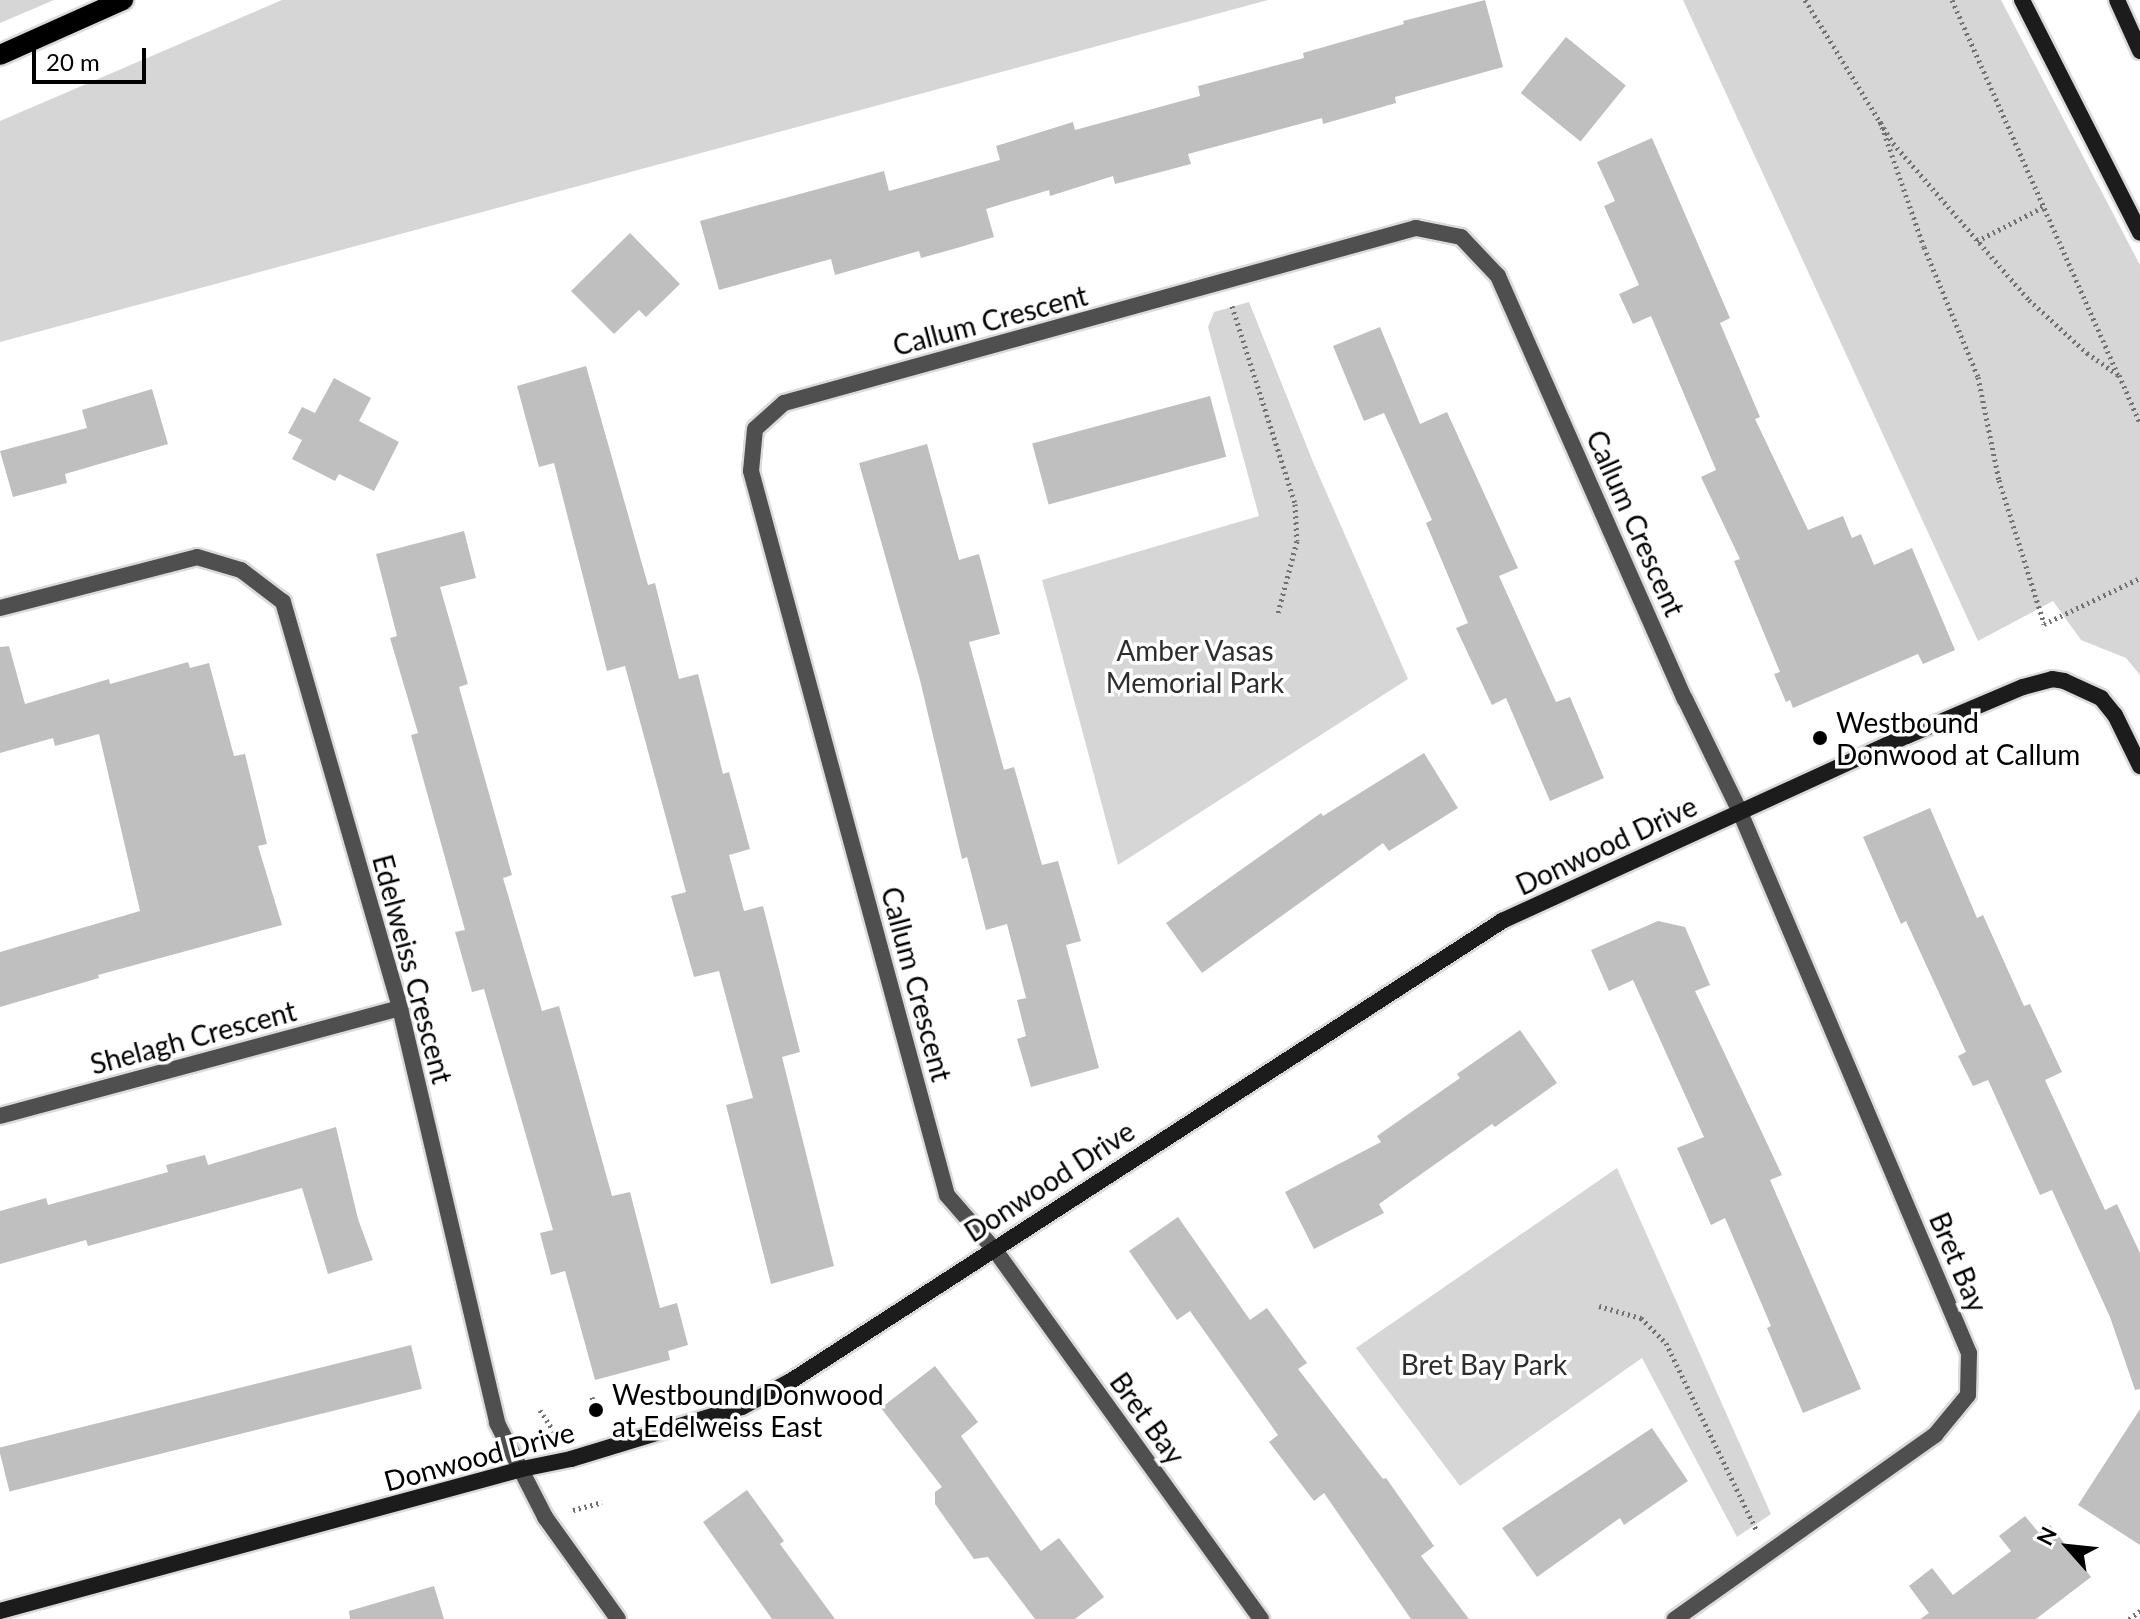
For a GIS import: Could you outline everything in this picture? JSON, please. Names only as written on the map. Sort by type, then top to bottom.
[{"type":"main road","points":[[0,55],[123,0]]},
{"type":"street","points":[[2022,0],[2140,233]]},
{"type":"street","points":[[2117,0],[2140,51]]},
{"type":"street","name":"Callum Crescent","points":[[993,1248],[947,1195],[751,471],[755,429],[784,403],[1416,228],[1461,237],[1498,276],[1685,699],[1740,812]]},
{"type":"street","name":"Edelweiss Crescent","points":[[0,608],[197,557],[241,570],[283,602],[400,1008],[497,1423],[545,1517],[618,1619]]},
{"type":"street","name":"Donwood Drive","points":[[0,1611],[522,1469],[571,1459],[742,1407],[791,1381],[1502,921],[2023,687],[2052,679],[2079,685],[2101,698],[2115,715],[2140,766]]},
{"type":"street","name":"Bret Bay","points":[[1675,1619],[1935,1435],[1968,1395],[1969,1353],[1740,812]]},
{"type":"street","name":"Shelagh Crescent","points":[[0,1116],[400,1008]]},
{"type":"street","name":"Bret Bay","points":[[993,1248],[1261,1619]]},
{"type":"path","points":[[1805,0],[1880,121],[1921,178],[2029,300],[2087,353],[2119,375]]},
{"type":"path","points":[[1952,0],[2140,423]]},
{"type":"path","points":[[1880,121],[1924,247],[1978,377],[1999,480],[2044,624],[2140,578]]},
{"type":"path","points":[[1977,241],[2043,207]]},
{"type":"path","points":[[1225,282],[1295,504],[1297,541],[1278,613]]},
{"type":"path","points":[[1599,1306],[1641,1318],[1666,1343],[1768,1553]]},
{"type":"path","points":[[592,1397],[596,1410]]},
{"type":"path","points":[[2129,1619],[2140,1611]]},
{"type":"green space","points":[[0,0],[54,0],[0,23]]},
{"type":"green space","points":[[282,0],[1268,0],[0,342],[0,121]]},
{"type":"green space","points":[[1683,0],[2001,0],[2140,265],[2140,675],[2126,658],[2081,640],[2053,601],[1978,641]]},
{"type":"green space","name":"Amber Vasas Memorial Park","points":[[1249,302],[1313,462],[1408,679],[1118,865],[1042,580],[1259,516],[1208,327],[1214,312]]},
{"type":"green space","name":"Bret Bay Park","points":[[1617,1168],[1771,1514],[1737,1537],[1642,1358],[1460,1486],[1356,1348]]},
{"type":"building","points":[[1485,0],[1503,67],[1395,97],[1396,103],[1323,124],[1322,118],[1188,154],[1191,164],[1115,184],[1113,176],[1050,196],[1049,190],[986,209],[994,237],[957,248],[921,258],[919,251],[835,275],[831,259],[719,290],[700,221],[884,171],[889,191],[1000,160],[996,146],[1073,122],[1075,130],[1200,96],[1198,86],[1304,58],[1303,53],[1404,24],[1403,21]]},
{"type":"building","points":[[1566,37],[1626,85],[1581,141],[1521,93]]},
{"type":"building","points":[[1652,138],[1730,318],[1720,323],[1760,417],[1755,419],[1808,530],[1843,516],[1852,538],[1861,534],[1874,565],[1912,548],[1955,650],[1923,664],[1918,654],[1793,708],[1790,700],[1786,702],[1774,674],[1780,672],[1734,561],[1740,559],[1701,477],[1716,470],[1651,316],[1633,324],[1619,294],[1639,285],[1604,206],[1615,201],[1597,162]]},
{"type":"building","points":[[630,233],[680,284],[646,317],[639,310],[614,334],[571,291]]},
{"type":"building","points":[[1380,327],[1420,424],[1447,412],[1518,568],[1499,576],[1556,702],[1570,697],[1604,778],[1550,801],[1506,698],[1492,705],[1456,628],[1468,623],[1426,523],[1432,520],[1384,413],[1364,421],[1333,346]]},
{"type":"building","points":[[586,366],[648,585],[655,583],[679,679],[698,674],[723,774],[729,772],[750,849],[729,855],[744,911],[763,906],[800,1052],[782,1057],[834,1266],[771,1284],[726,1105],[753,1098],[719,971],[694,977],[671,896],[686,892],[625,666],[607,671],[554,463],[539,467],[517,386]]},
{"type":"building","points":[[334,378],[371,398],[359,421],[399,442],[374,491],[339,474],[335,481],[292,459],[302,440],[288,433],[302,407],[315,413]]},
{"type":"building","points":[[152,389],[168,444],[65,474],[67,483],[13,497],[0,451],[87,428],[82,410]]},
{"type":"building","points":[[1210,396],[1226,457],[1049,504],[1032,444]]},
{"type":"building","points":[[927,444],[959,560],[979,554],[1000,634],[969,642],[1004,770],[1014,767],[1042,865],[1058,861],[1081,941],[1066,945],[1099,1068],[1031,1087],[1017,1039],[1026,1036],[1017,1000],[1026,998],[1007,924],[986,930],[967,857],[962,859],[920,680],[859,463]]},
{"type":"building","points":[[464,531],[476,578],[440,587],[468,684],[459,687],[512,875],[503,878],[542,1011],[559,1006],[612,1196],[630,1192],[660,1308],[677,1303],[688,1345],[668,1351],[670,1360],[595,1380],[565,1271],[551,1275],[540,1233],[553,1230],[484,989],[472,992],[455,932],[465,930],[411,735],[418,733],[390,638],[397,636],[376,554]]},
{"type":"building","points":[[9,646],[25,704],[109,679],[110,684],[188,662],[190,668],[209,663],[234,756],[245,754],[267,844],[258,846],[282,925],[98,975],[99,978],[0,1007],[0,952],[140,911],[99,734],[55,746],[53,738],[0,753],[0,647]]},
{"type":"building","points":[[1424,753],[1458,808],[1389,851],[1383,843],[1202,973],[1166,923],[1321,813],[1323,816]]},
{"type":"building","points":[[1930,808],[1977,918],[1983,915],[2024,1006],[2030,1004],[2062,1072],[2045,1080],[2105,1210],[2117,1204],[2140,1253],[2140,1389],[2135,1390],[2110,1317],[2052,1190],[2040,1195],[1988,1080],[1973,1086],[1958,1056],[1966,1052],[1906,921],[1901,924],[1863,837]]},
{"type":"building","points":[[1658,921],[1685,927],[1710,985],[1695,991],[1782,1175],[1770,1180],[1861,1389],[1803,1413],[1767,1328],[1771,1326],[1725,1218],[1711,1225],[1677,1148],[1704,1137],[1633,980],[1609,991],[1591,950]]},
{"type":"building","points":[[1520,1030],[1557,1083],[1495,1127],[1492,1124],[1379,1204],[1384,1213],[1314,1249],[1285,1192],[1381,1142],[1377,1136],[1460,1078],[1457,1074]]},
{"type":"building","points":[[336,1127],[358,1219],[373,1260],[328,1274],[302,1188],[88,1246],[86,1240],[0,1264],[0,1211],[46,1198],[48,1205],[168,1172],[166,1165],[205,1155],[208,1165]]},
{"type":"building","points":[[1178,1217],[1250,1320],[1267,1308],[1307,1363],[1298,1369],[1383,1479],[1386,1478],[1434,1546],[1421,1556],[1469,1619],[1411,1619],[1324,1493],[1314,1501],[1269,1442],[1278,1435],[1190,1311],[1177,1320],[1129,1251]]},
{"type":"building","points":[[411,1345],[422,1389],[10,1491],[0,1447]]},
{"type":"building","points":[[935,1366],[978,1422],[961,1436],[1041,1551],[1059,1538],[1104,1597],[1075,1619],[1035,1619],[988,1557],[974,1559],[935,1504],[935,1492],[942,1487],[881,1408]]},
{"type":"building","points":[[2140,1409],[2140,1545],[2078,1505]]},
{"type":"building","points":[[1652,1428],[1688,1481],[1624,1525],[1620,1518],[1537,1577],[1502,1528]]},
{"type":"building","points":[[747,1490],[784,1541],[780,1544],[835,1619],[772,1619],[703,1522]]},
{"type":"building","points":[[2025,1516],[2039,1533],[2050,1525],[2091,1577],[2036,1619],[1920,1619],[1929,1613],[1909,1586],[1932,1568],[1953,1595],[2011,1551],[1999,1536]]},
{"type":"building","points":[[434,1586],[444,1619],[350,1619],[349,1611]]},
{"type":"place","name":"Westbound Donwood at Callum","points":[[1820,738]]},
{"type":"place","name":"Westbound Donwood at Edelweiss East","points":[[596,1410]]}]
